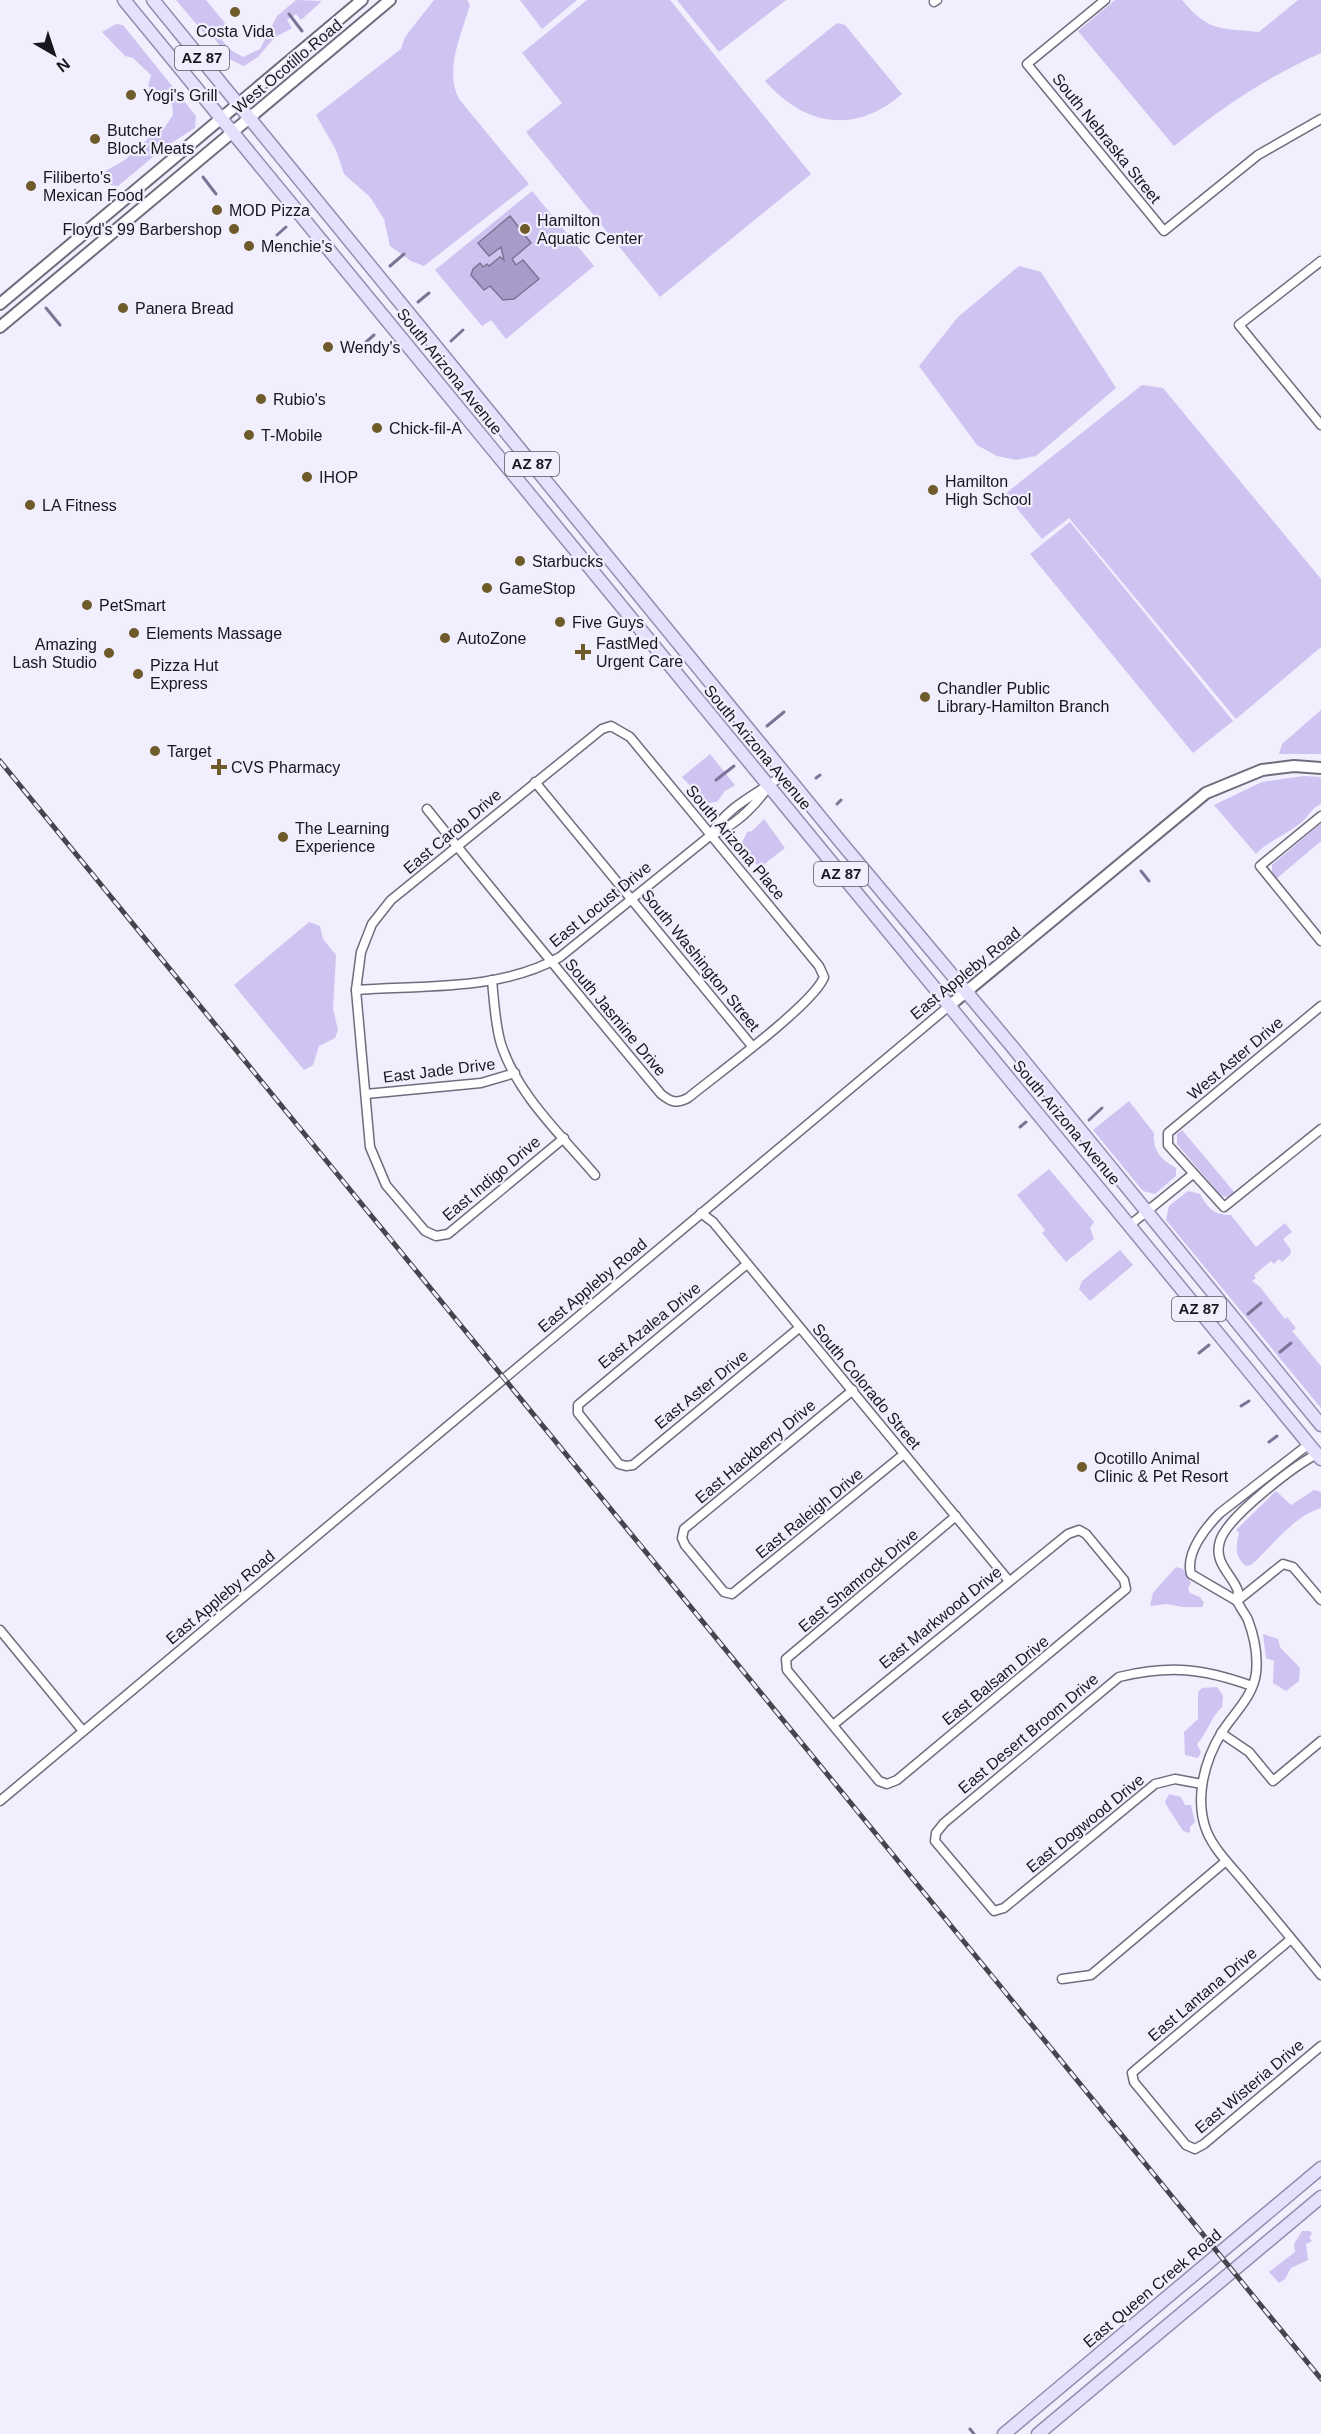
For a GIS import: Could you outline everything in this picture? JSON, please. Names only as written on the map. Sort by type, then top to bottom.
[{"type":"main road","name":"South Arizona Avenue","points":[[124,0],[1316,1452]]},
{"type":"main road","name":"South Arizona Avenue","points":[[153,0],[839,840],[1321,1425]]},
{"type":"main road","name":"West Ocotillo Road","points":[[0,304],[362,0]]},
{"type":"main road","name":"West Ocotillo Road","points":[[0,327],[390,0]]},
{"type":"main road","points":[[43,268],[54,282]]},
{"type":"main road","name":"East Appleby Road","points":[[949,1006],[1206,793],[1262,770],[1294,766],[1321,768]]},
{"type":"main road","name":"East Queen Creek Road","points":[[1004,2434],[1321,2168]]},
{"type":"main road","points":[[1038,2434],[1321,2198]]},
{"type":"main road","points":[[1036,2407],[1050,2424]]},
{"type":"street","name":"South Nebraska Street","points":[[1105,0],[1027,64],[1164,231],[1258,155],[1321,119]]},
{"type":"street","points":[[1321,261],[1239,326],[1321,425]]},
{"type":"street","name":"East Carob Drive","points":[[436,1236],[425,1231],[386,1185],[378,1171],[370,1147],[356,990],[361,952],[376,918],[392,900],[458,848],[535,782],[602,729],[611,726]]},
{"type":"street","name":"South Arizona Place","points":[[611,726],[630,737],[819,966],[824,977],[820,987],[752,1046]]},
{"type":"street","name":"East Locust Drive","points":[[356,990],[492,980],[532,972],[551,962],[711,835],[718,821],[752,794],[769,786],[786,773]]},
{"type":"street","name":"South Washington Street","points":[[535,782],[752,1046]]},
{"type":"street","name":"South Jasmine Drive","points":[[427,809],[551,962],[661,1094],[671,1102],[680,1102],[688,1098],[752,1046]]},
{"type":"street","points":[[1321,816],[1260,866],[1321,941]]},
{"type":"street","points":[[492,980],[501,1045],[515,1073],[595,1175]]},
{"type":"street","name":"East Appleby Road","points":[[0,1801],[949,1006]]},
{"type":"street","name":"West Aster Drive","points":[[1193,1174],[1168,1145],[1168,1133],[1321,1006]]},
{"type":"street","name":"East Jade Drive","points":[[366,1094],[481,1083],[515,1073]]},
{"type":"street","points":[[1130,1226],[1193,1174],[1224,1207],[1321,1129]]},
{"type":"street","name":"East Indigo Drive","points":[[436,1236],[448,1234],[564,1138]]},
{"type":"street","name":"South Colorado Street","points":[[701,1213],[713,1222],[1009,1581]]},
{"type":"street","name":"East Azalea Drive","points":[[619,1464],[578,1413],[578,1405],[583,1398],[747,1264]]},
{"type":"street","name":"East Aster Drive","points":[[619,1464],[633,1465],[799,1328]]},
{"type":"street","name":"East Hackberry Drive","points":[[732,1594],[724,1592],[682,1538],[684,1529],[853,1390]]},
{"type":"street","points":[[1238,1601],[1238,1591],[1224,1570],[1219,1543],[1229,1525],[1300,1462],[1316,1452]]},
{"type":"street","points":[[1316,1452],[1293,1454],[1208,1525],[1189,1564],[1191,1574],[1199,1581],[1209,1583],[1238,1601],[1248,1618],[1256,1648],[1256,1675],[1248,1696],[1221,1733],[1209,1757],[1202,1784],[1201,1807],[1208,1833],[1227,1861],[1321,1975]]},
{"type":"street","name":"East Raleigh Drive","points":[[732,1594],[904,1454]]},
{"type":"street","name":"East Shamrock Drive","points":[[833,1725],[787,1670],[786,1659],[956,1516]]},
{"type":"street","name":"East Markwood Drive","points":[[833,1725],[1068,1534],[1079,1530],[1086,1534],[1124,1580],[1126,1589]]},
{"type":"street","points":[[1238,1601],[1283,1564],[1293,1567],[1321,1600]]},
{"type":"street","points":[[1209,1583],[1224,1570]]},
{"type":"street","name":"East Balsam Drive","points":[[833,1725],[879,1781],[887,1784],[897,1780],[1126,1589]]},
{"type":"street","points":[[0,1630],[83,1731]]},
{"type":"street","name":"East Desert Broom Drive","points":[[994,1911],[935,1841],[936,1833],[1119,1677],[1154,1669],[1185,1669],[1220,1675],[1252,1686]]},
{"type":"street","points":[[1221,1733],[1248,1752],[1272,1781],[1321,1741]]},
{"type":"street","name":"East Dogwood Drive","points":[[994,1911],[1004,1908],[1155,1784],[1175,1779],[1202,1784]]},
{"type":"street","points":[[1062,1978],[1091,1975],[1227,1861]]},
{"type":"street","name":"East Lantana Drive","points":[[1195,2149],[1186,2145],[1134,2082],[1132,2073],[1291,1939]]},
{"type":"street","name":"East Wisteria Drive","points":[[1195,2149],[1321,2046]]},
{"type":"shaded area","points":[[176,0],[206,0],[225,23],[218,35],[229,49],[243,57],[260,49],[277,16],[296,0],[322,1],[301,20],[296,14],[287,20],[292,28],[274,38],[258,57],[244,66],[231,60],[213,37],[204,33]]},
{"type":"shaded area","points":[[434,0],[467,0],[470,5],[455,53],[453,76],[455,88],[459,99],[529,184],[424,266],[411,261],[390,246],[384,219],[370,197],[344,174],[336,150],[316,115],[401,49],[405,37]]},
{"type":"shaded area","points":[[520,0],[577,0],[542,29]]},
{"type":"shaded area","points":[[587,0],[670,0],[811,174],[660,297],[526,132],[562,103],[522,53]]},
{"type":"shaded area","points":[[677,0],[786,0],[719,52]]},
{"type":"shaded area","points":[[1115,0],[1182,0],[1208,23],[1224,29],[1259,32],[1298,0],[1321,0],[1321,53],[1280,73],[1244,95],[1174,146],[1078,31]]},
{"type":"shaded area","points":[[837,23],[845,25],[902,94],[866,116],[848,120],[831,120],[813,116],[780,96],[765,81]]},
{"type":"shaded area","points":[[116,24],[123,25],[196,116],[195,128],[165,147],[118,186],[110,185],[100,174],[125,160],[155,132],[165,127],[173,115],[172,104],[148,86],[151,75],[133,58],[125,56],[102,32]]},
{"type":"shaded area","name":"Hamilton Aquatic Center","points":[[532,191],[594,266],[506,339],[491,320],[482,326],[435,270]]},
{"type":"shaded area","points":[[510,216],[531,243],[512,259],[516,265],[523,260],[539,279],[514,299],[503,300],[490,286],[484,290],[471,275],[473,269],[480,263],[483,267],[487,264],[489,266],[500,257],[504,260],[501,247],[489,256],[478,243]]},
{"type":"shaded area","points":[[1019,266],[1041,272],[1116,388],[1036,456],[1016,460],[997,456],[977,445],[919,366],[958,317]]},
{"type":"shaded area","points":[[1142,385],[1163,388],[1321,579],[1321,647],[1236,719],[1069,518],[1042,539],[1005,494]]},
{"type":"shaded area","points":[[1070,522],[1233,721],[1193,753],[1030,554]]},
{"type":"shaded area","points":[[1321,710],[1321,754],[1279,754],[1282,744]]},
{"type":"shaded area","points":[[710,754],[735,785],[725,791],[717,802],[706,803],[682,777]]},
{"type":"shaded area","points":[[1304,776],[1321,777],[1321,804],[1298,825],[1256,854],[1214,805],[1262,782]]},
{"type":"shaded area","points":[[764,819],[785,848],[759,868],[741,845],[747,832],[752,831]]},
{"type":"shaded area","points":[[1321,823],[1321,841],[1276,879],[1272,873],[1272,865]]},
{"type":"shaded area","points":[[309,922],[320,926],[323,939],[336,955],[333,1008],[338,1030],[335,1038],[319,1046],[313,1065],[304,1070],[234,985]]},
{"type":"shaded area","points":[[1129,1101],[1154,1133],[1155,1145],[1159,1154],[1176,1168],[1176,1176],[1155,1194],[1143,1191],[1093,1130]]},
{"type":"shaded area","points":[[1182,1130],[1235,1193],[1229,1197],[1221,1196],[1177,1144],[1177,1134]]},
{"type":"shaded area","points":[[1049,1169],[1094,1222],[1090,1228],[1094,1239],[1066,1262],[1042,1233],[1045,1230],[1017,1195]]},
{"type":"shaded area","points":[[1188,1191],[1200,1194],[1215,1212],[1231,1215],[1256,1247],[1285,1223],[1292,1232],[1283,1239],[1291,1250],[1290,1255],[1282,1262],[1279,1259],[1274,1264],[1271,1261],[1254,1275],[1256,1278],[1252,1281],[1260,1287],[1285,1319],[1287,1317],[1296,1328],[1292,1331],[1321,1366],[1321,1408],[1166,1220],[1169,1206]]},
{"type":"shaded area","points":[[1120,1250],[1133,1265],[1090,1301],[1079,1289],[1082,1281]]},
{"type":"shaded area","points":[[1314,1490],[1321,1492],[1321,1508],[1301,1518],[1251,1565],[1246,1566],[1239,1559],[1237,1542],[1239,1533],[1236,1530],[1276,1491],[1291,1505]]},
{"type":"shaded area","points":[[1176,1567],[1183,1569],[1191,1583],[1188,1588],[1190,1593],[1200,1597],[1204,1603],[1202,1607],[1167,1604],[1150,1606],[1153,1593]]},
{"type":"shaded area","points":[[1263,1634],[1278,1639],[1280,1647],[1300,1668],[1299,1681],[1286,1691],[1273,1683],[1274,1661],[1266,1658]]},
{"type":"shaded area","points":[[1217,1687],[1223,1696],[1222,1707],[1197,1744],[1201,1752],[1198,1758],[1185,1755],[1184,1732],[1198,1719],[1198,1692],[1202,1688]]},
{"type":"shaded area","points":[[1169,1794],[1181,1797],[1185,1805],[1191,1805],[1195,1822],[1190,1827],[1190,1833],[1183,1831],[1167,1806],[1165,1802]]},
{"type":"shaded area","points":[[1302,2231],[1310,2231],[1312,2234],[1309,2237],[1312,2241],[1306,2244],[1308,2260],[1291,2268],[1285,2279],[1279,2283],[1269,2272],[1295,2252],[1294,2244]]},
{"type":"waterway","points":[[289,14],[302,31]]},
{"type":"waterway","points":[[203,177],[216,194]]},
{"type":"waterway","points":[[277,235],[286,227]]},
{"type":"waterway","points":[[390,266],[404,254]]},
{"type":"waterway","points":[[418,302],[429,293]]},
{"type":"waterway","points":[[46,308],[60,325]]},
{"type":"waterway","points":[[451,341],[463,330]]},
{"type":"waterway","points":[[366,342],[374,335]]},
{"type":"waterway","points":[[767,726],[784,712]]},
{"type":"waterway","points":[[716,780],[734,766]]},
{"type":"waterway","points":[[816,778],[820,775]]},
{"type":"waterway","points":[[837,804],[841,800]]},
{"type":"waterway","points":[[1141,871],[1149,881]]},
{"type":"waterway","points":[[1089,1120],[1102,1108]]},
{"type":"waterway","points":[[1020,1127],[1026,1122]]},
{"type":"waterway","points":[[1248,1314],[1261,1303]]},
{"type":"waterway","points":[[1280,1352],[1291,1343]]},
{"type":"waterway","points":[[1199,1353],[1209,1345]]},
{"type":"waterway","points":[[1241,1406],[1249,1401]]},
{"type":"waterway","points":[[1269,1442],[1277,1436]]},
{"type":"waterway","points":[[970,2429],[974,2434]]},
{"type":"railway","points":[[0,761],[1321,2379]]},
{"type":"place","name":"Costa Vida","points":[[235,12]]},
{"type":"place","name":"Yogi's Grill","points":[[131,95]]},
{"type":"place","name":"Butcher Block Meats","points":[[95,139]]},
{"type":"place","name":"Filiberto's Mexican Food","points":[[31,186]]},
{"type":"place","name":"MOD Pizza","points":[[217,210]]},
{"type":"place","name":"Floyd's 99 Barbershop","points":[[234,229]]},
{"type":"place","name":"Hamilton Aquatic Center","points":[[525,229]]},
{"type":"place","name":"Menchie's","points":[[249,246]]},
{"type":"place","name":"Panera Bread","points":[[123,308]]},
{"type":"place","name":"Wendy's","points":[[328,347]]},
{"type":"place","name":"Rubio's","points":[[261,399]]},
{"type":"place","name":"Chick-fil-A","points":[[377,428]]},
{"type":"place","name":"T-Mobile","points":[[249,435]]},
{"type":"place","name":"IHOP","points":[[307,477]]},
{"type":"place","name":"Hamilton High School","points":[[933,490]]},
{"type":"place","name":"LA Fitness","points":[[30,505]]},
{"type":"place","name":"Starbucks","points":[[520,561]]},
{"type":"place","name":"GameStop","points":[[487,588]]},
{"type":"place","name":"PetSmart","points":[[87,605]]},
{"type":"place","name":"Five Guys","points":[[560,622]]},
{"type":"place","name":"Elements Massage","points":[[134,633]]},
{"type":"place","name":"AutoZone","points":[[445,638]]},
{"type":"place","name":"FastMed Urgent Care","points":[[583,652]]},
{"type":"place","name":"Amazing Lash Studio","points":[[109,653]]},
{"type":"place","name":"Pizza Hut Express","points":[[138,674]]},
{"type":"place","name":"Chandler Public Library-Hamilton Branch","points":[[925,697]]},
{"type":"place","name":"Target","points":[[155,751]]},
{"type":"place","name":"CVS Pharmacy","points":[[219,767]]},
{"type":"place","name":"The Learning Experience","points":[[283,837]]},
{"type":"place","name":"Ocotillo Animal Clinic & Pet Resort","points":[[1082,1467]]}]
